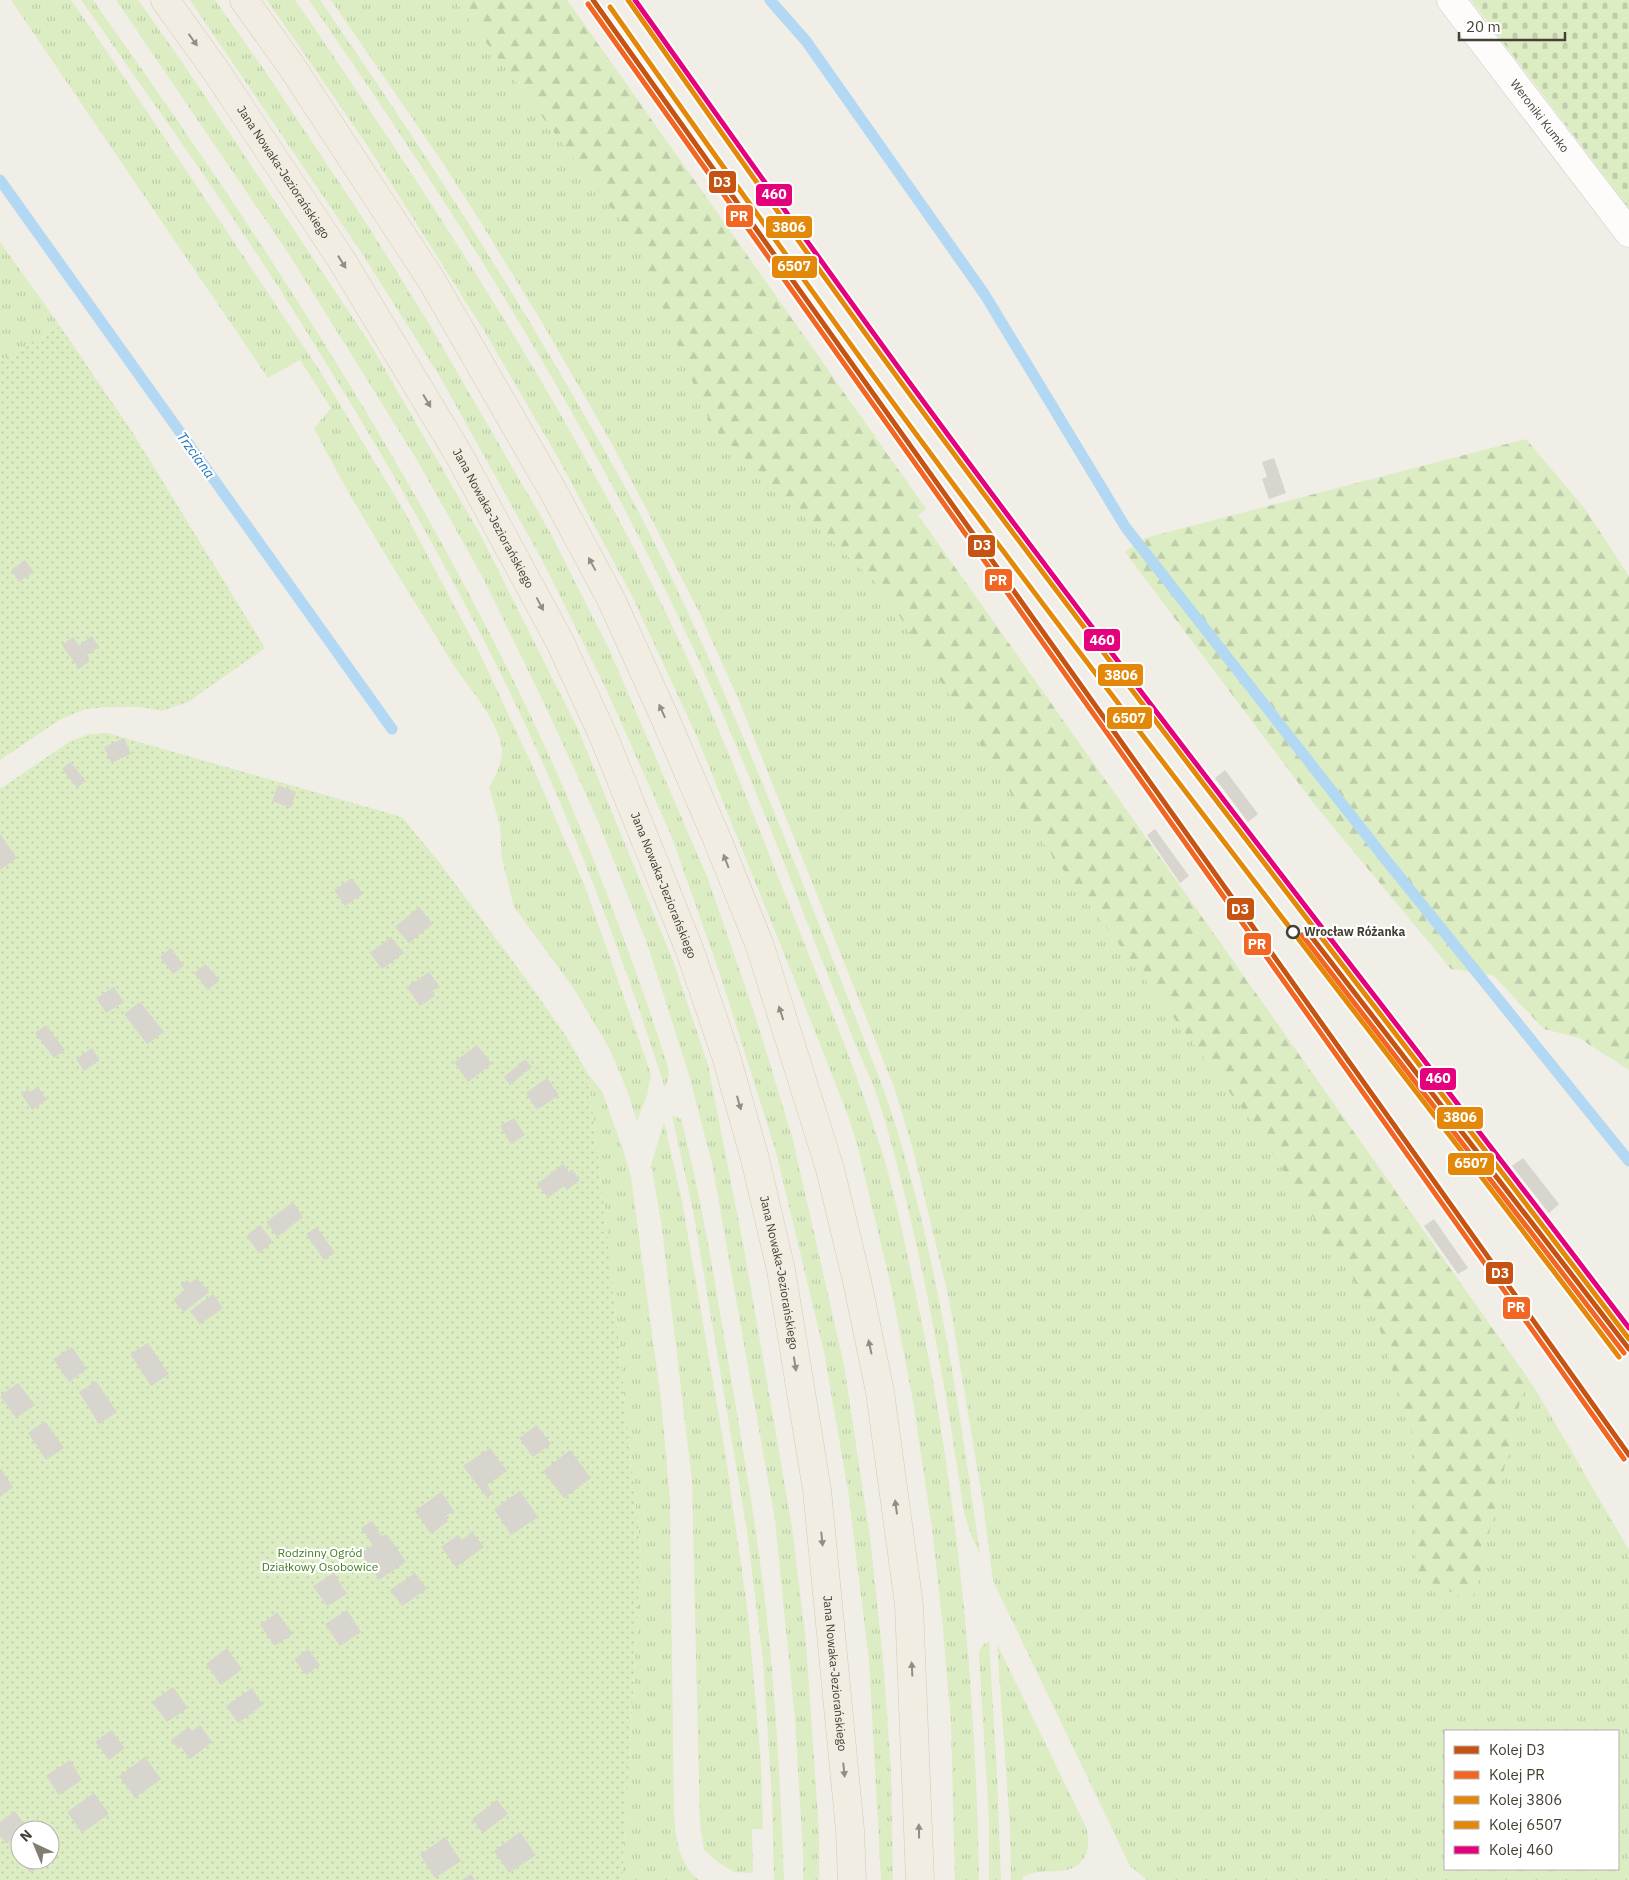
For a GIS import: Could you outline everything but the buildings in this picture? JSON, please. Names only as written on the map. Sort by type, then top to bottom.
[{"type":"main road","name":"Jana Nowaka-Jeziorańskiego","points":[[165,0],[216,72],[335,251],[460,455],[560,642],[608,749],[690,951],[726,1056],[750,1140],[781,1270],[817,1490],[850,1820],[852,1880]]},
{"type":"main road","points":[[244,0],[292,67],[432,281],[553,491],[611,599],[717,839],[760,946],[830,1169],[857,1281],[880,1392],[909,1605],[920,1880]]},
{"type":"lane","name":"Weroniki Kumko","points":[[1451,0],[1629,233]]},
{"type":"green space","points":[[11,0],[71,0],[318,368],[404,511],[482,658],[532,765],[584,884],[651,1074],[647,1095],[637,1121],[627,1090],[609,1048],[574,989],[514,907],[502,859],[500,825],[489,788],[501,759],[500,738],[489,716],[453,664],[381,547],[346,488],[314,428],[331,408],[300,360],[268,378]]},
{"type":"green space","points":[[81,0],[93,0],[214,174],[273,263],[385,443],[488,629],[554,766],[623,936],[668,1066],[669,1075],[665,1088],[624,965],[552,784],[498,667],[446,569],[377,447],[279,288],[206,179]]},
{"type":"green space","points":[[116,0],[138,0],[182,62],[371,345],[480,534],[577,727],[674,963],[708,1065],[745,1254],[792,1527],[806,1642],[819,1833],[819,1880],[803,1880],[795,1720],[775,1520],[712,1163],[689,1075],[648,946],[597,819],[545,705],[483,578],[417,460],[290,256]]},
{"type":"green space","points":[[190,0],[215,0],[267,74],[372,232],[428,322],[551,534],[609,649],[708,879],[755,1015],[793,1140],[844,1365],[870,1537],[883,1659],[891,1769],[893,1880],[881,1880],[869,1661],[848,1490],[824,1352],[776,1152],[721,977],[671,835],[607,691],[542,560],[440,377],[363,255]]},
{"type":"green space","points":[[267,0],[295,0],[311,23],[465,256],[514,336],[607,497],[650,580],[690,664],[741,785],[842,1038],[878,1138],[888,1172],[933,1380],[954,1522],[969,1665],[974,1736],[979,1880],[955,1880],[951,1723],[932,1528],[913,1401],[890,1282],[857,1144],[848,1116],[697,737],[632,596],[557,456],[486,334],[367,145]]},
{"type":"green space","points":[[309,0],[320,0],[355,51],[458,206],[555,364],[646,526],[680,595],[742,734],[884,1090],[902,1146],[931,1261],[943,1320],[963,1437],[980,1555],[964,1512],[948,1411],[920,1260],[882,1111],[873,1084],[730,731],[689,639],[645,549],[569,407],[443,200]]},
{"type":"green space","points":[[331,0],[567,0],[926,509],[918,515],[1534,1387],[1629,1550],[1629,1880],[1147,1880],[1130,1866],[993,1581],[983,1503],[949,1299],[914,1153],[894,1087],[740,703],[699,612],[611,442],[540,319],[441,160]]},
{"type":"green space","points":[[454,0],[567,0],[926,509],[918,515],[1526,1376],[1473,1602],[1416,1576],[1415,1444],[1375,1313],[1254,1125],[1038,836],[883,590],[712,427],[634,238]]},
{"type":"green space","points":[[1471,0],[1629,0],[1629,208]]},
{"type":"green space","points":[[0,242],[60,326],[0,361]]},
{"type":"green space","points":[[60,326],[133,433],[265,648],[188,702],[162,711],[140,707],[86,709],[61,719],[0,760],[0,361]]},
{"type":"green space","points":[[1526,439],[1585,509],[1629,576],[1629,1070],[1579,1038],[1544,1029],[1493,975],[1451,969],[1315,805],[1125,552],[1145,538]]},
{"type":"green space","name":"Rodzinny Ogród Działkowy Osobowice","points":[[107,733],[402,817],[439,862],[526,979],[566,1036],[588,1074],[641,1555],[622,1880],[0,1880],[0,789],[69,742],[89,734]]},
{"type":"green space","points":[[588,1074],[602,1091],[631,1176],[661,1400],[670,1500],[674,1815],[683,1859],[692,1874],[699,1880],[622,1880],[641,1555]]},
{"type":"green space","points":[[672,1116],[681,1119],[702,1211],[756,1535],[769,1637],[774,1698],[784,1880],[774,1880],[772,1799],[763,1660],[747,1531],[693,1210]]},
{"type":"green space","points":[[664,1122],[682,1201],[725,1451],[748,1614],[761,1763],[763,1829],[752,1829],[753,1873],[734,1872],[719,1863],[704,1850],[700,1826],[692,1481],[661,1221],[651,1165]]},
{"type":"green space","points":[[989,1641],[1001,1880],[989,1880],[989,1820],[979,1656],[982,1647]]},
{"type":"green space","points":[[997,1644],[1086,1827],[1088,1839],[1086,1854],[1078,1865],[1063,1871],[1030,1874],[1023,1877],[1023,1880],[1011,1880],[1010,1827]]},
{"type":"waterway","points":[[770,0],[806,41],[985,295],[1126,528],[1386,860],[1629,1161]]},
{"type":"waterway","name":"Trzciana","points":[[0,180],[392,729]]},
{"type":"rail line","name":"D3","points":[[593,0],[1629,1455]]},
{"type":"rail line","name":"3806","points":[[628,0],[854,318],[1017,539],[1629,1339]]},
{"type":"rail line","name":"460","points":[[635,0],[860,315],[1022,534],[1629,1328]]},
{"type":"rail line","name":"PR","points":[[588,4],[1624,1459]]},
{"type":"rail line","name":"6507","points":[[610,7],[916,434],[1178,782],[1619,1357]]},
{"type":"rail line","name":"D3","points":[[1307,931],[1629,1349]]},
{"type":"rail line","name":"PR","points":[[1302,935],[1624,1353]]},
{"type":"place","name":"Wrocław Różanka","points":[[1293,932]]}]
